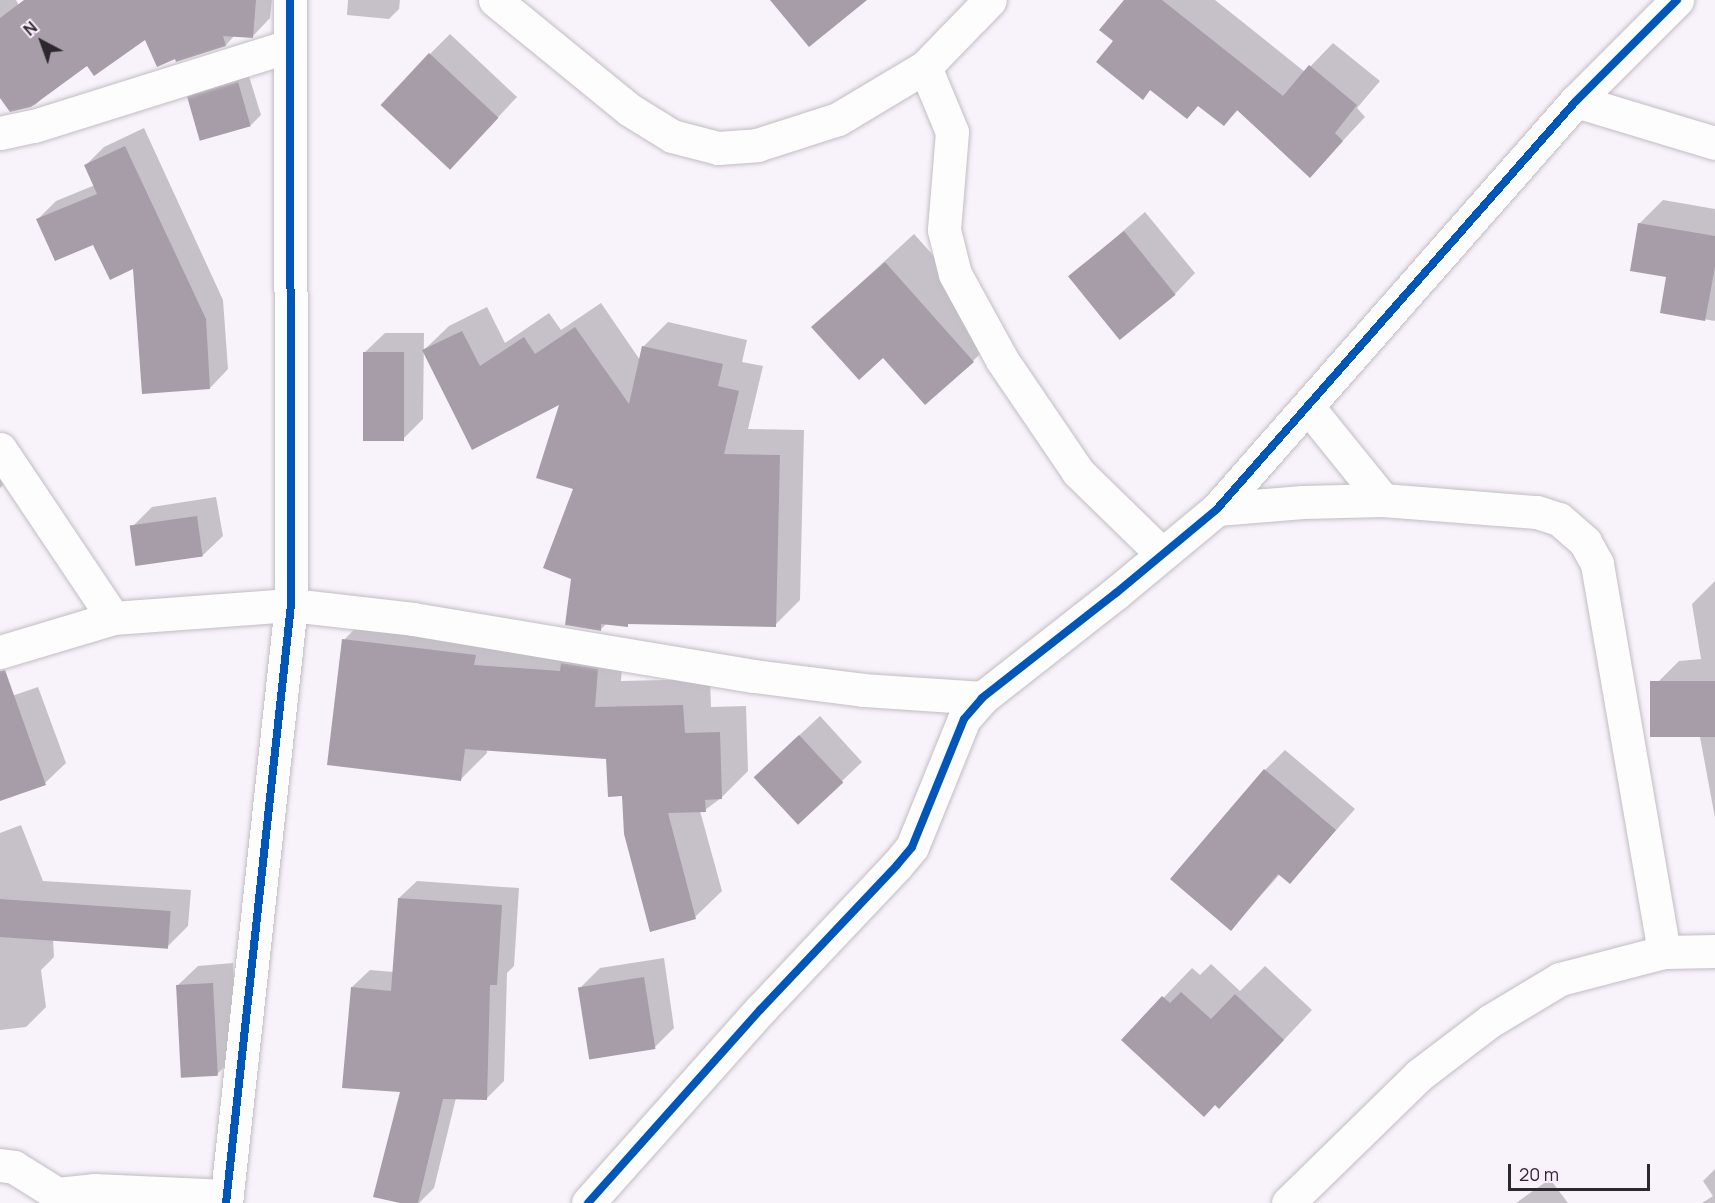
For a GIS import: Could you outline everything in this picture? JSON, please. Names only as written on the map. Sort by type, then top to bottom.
[{"type":"street","points":[[0,1165],[14,1167],[57,1194],[94,1190],[227,1199],[291,605],[290,0]]},
{"type":"street","points":[[495,0],[630,110],[672,136],[718,148],[758,145],[838,118],[925,67],[990,0]]},
{"type":"street","points":[[588,1203],[760,1010],[897,866],[912,847],[964,719],[982,698],[1216,509],[1576,100],[1677,0]]},
{"type":"street","points":[[0,133],[34,126],[290,46]]},
{"type":"street","points":[[925,67],[952,132],[944,230],[955,274],[1002,360],[1078,472],[1162,554]]},
{"type":"street","points":[[1576,100],[1715,143]]},
{"type":"street","points":[[1308,407],[1383,500]]},
{"type":"street","points":[[0,449],[113,618]]},
{"type":"street","points":[[1216,509],[1302,502],[1383,500],[1537,512],[1559,519],[1585,542],[1597,564],[1664,952]]},
{"type":"street","points":[[0,652],[113,618],[291,605],[413,619],[754,676],[863,690],[982,698]]},
{"type":"street","points":[[1288,1203],[1419,1075],[1490,1021],[1560,979],[1664,952],[1715,951]]},
{"type":"building","points":[[24,0],[256,0],[253,38],[223,36],[226,46],[176,62],[175,59],[157,67],[145,40],[94,76],[87,66],[31,107],[10,112],[0,98],[0,18]]},
{"type":"building","points":[[770,0],[867,0],[809,47]]},
{"type":"building","points":[[1124,0],[1162,0],[1283,96],[1309,65],[1357,105],[1335,133],[1343,141],[1310,178],[1237,110],[1224,126],[1198,106],[1187,119],[1150,90],[1143,100],[1096,62],[1113,41],[1099,30]]},
{"type":"building","points":[[429,53],[498,118],[450,170],[381,105]]},
{"type":"building","points":[[238,82],[251,126],[200,141],[187,97]]},
{"type":"building","points":[[125,146],[206,319],[210,389],[142,394],[133,269],[110,280],[93,245],[55,261],[36,219],[97,194],[84,165]]},
{"type":"building","points":[[1638,223],[1715,236],[1715,267],[1705,321],[1660,313],[1666,277],[1630,271]]},
{"type":"building","points":[[1124,231],[1176,295],[1120,340],[1068,276]]},
{"type":"building","points":[[885,262],[974,362],[925,405],[883,358],[859,380],[811,327]]},
{"type":"building","points":[[575,327],[629,404],[642,346],[723,364],[718,386],[739,391],[724,454],[780,455],[776,627],[628,624],[628,627],[601,624],[601,631],[565,625],[571,579],[543,568],[573,489],[536,478],[559,405],[472,450],[422,350],[462,331],[480,366],[524,337],[535,354]]},
{"type":"building","points":[[363,352],[404,352],[404,441],[363,441]]},
{"type":"building","points":[[197,516],[203,557],[135,566],[130,525]]},
{"type":"building","points":[[342,639],[476,655],[474,665],[560,671],[561,663],[598,669],[595,707],[683,705],[685,733],[720,732],[722,799],[705,800],[706,812],[668,813],[696,919],[650,932],[624,834],[622,796],[608,797],[606,759],[465,749],[461,781],[327,765]]},
{"type":"building","points":[[5,670],[46,785],[0,801],[0,671]]},
{"type":"building","points":[[1650,681],[1715,681],[1715,737],[1650,737]]},
{"type":"building","points":[[799,735],[843,783],[798,825],[754,777]]},
{"type":"building","points":[[1264,769],[1336,830],[1290,884],[1278,874],[1231,931],[1170,879]]},
{"type":"building","points":[[398,898],[502,905],[497,985],[490,985],[487,1100],[443,1099],[418,1203],[400,1203],[373,1197],[400,1092],[342,1088],[351,987],[391,991]]},
{"type":"building","points":[[0,899],[171,911],[168,949],[0,937]]},
{"type":"building","points":[[644,977],[655,1049],[589,1060],[578,987]]},
{"type":"building","points":[[213,983],[218,1076],[181,1078],[176,985]]},
{"type":"building","points":[[1181,992],[1211,1019],[1235,994],[1284,1040],[1219,1109],[1215,1105],[1204,1117],[1121,1040],[1162,996],[1170,1003]]},
{"type":"cycle path","points":[[226,1203],[291,605],[290,0]]},
{"type":"cycle path","points":[[588,1203],[760,1010],[912,847],[964,719],[982,698],[1116,593],[1217,509],[1576,101],[1677,0]]}]
